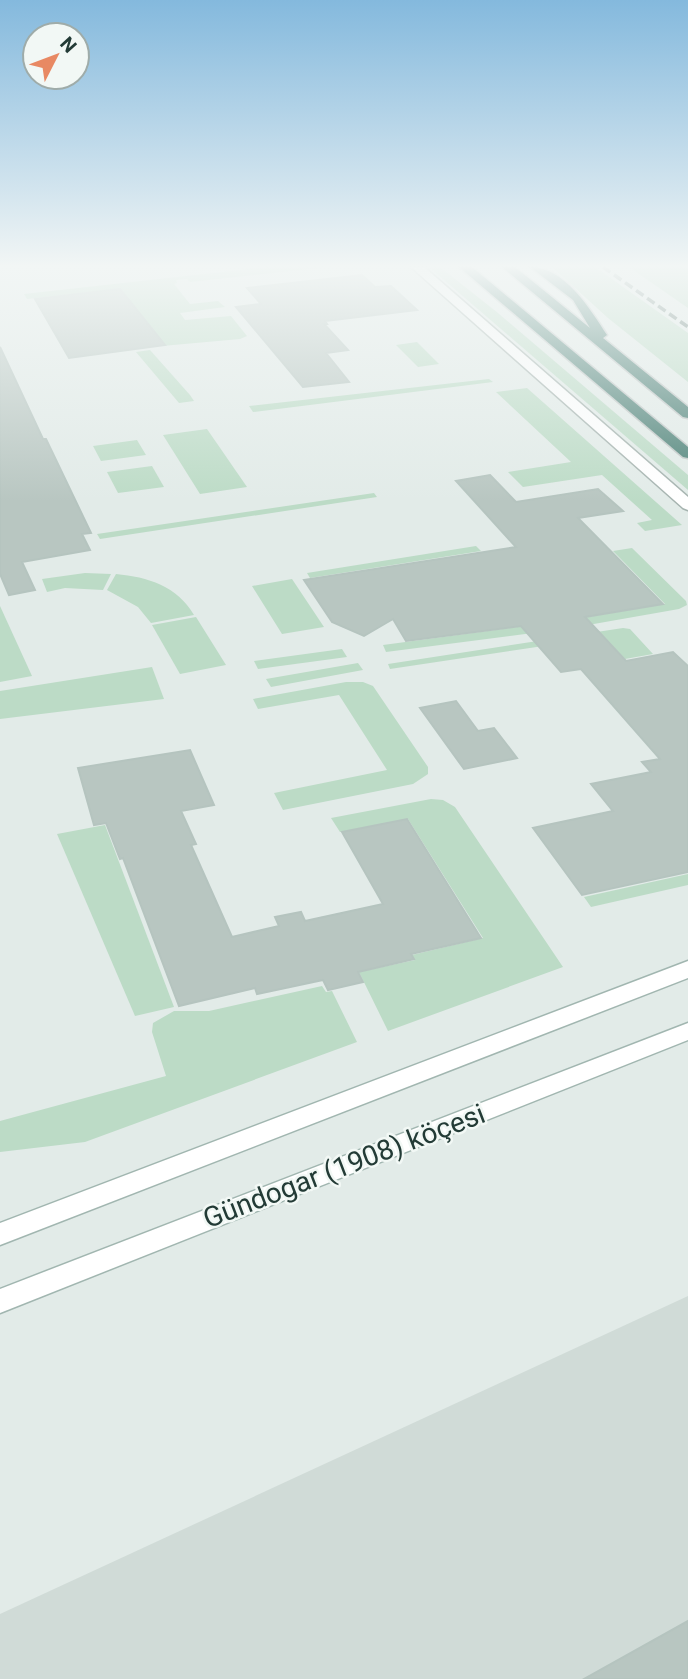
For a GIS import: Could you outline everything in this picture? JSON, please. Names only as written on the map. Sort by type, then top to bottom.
[{"type":"highway","points":[[558,345],[688,454]]},
{"type":"highway","points":[[603,345],[688,414]]},
{"type":"highway","points":[[608,345],[614,354]]},
{"type":"main road","points":[[506,345],[688,505]]},
{"type":"main road","points":[[0,1234],[688,969]]},
{"type":"main road","name":"Gündogar (1908) köçesi","points":[[0,1301],[688,1031]]},
{"type":"shaded area","points":[[688,1296],[688,1679],[0,1679],[0,1614]]},
{"type":"green space","points":[[396,345],[420,345],[439,364],[418,367]]},
{"type":"green space","points":[[520,345],[536,345],[688,475],[688,490]]},
{"type":"green space","points":[[642,345],[688,345],[688,382]]},
{"type":"green space","points":[[150,350],[194,401],[179,403],[136,352]]},
{"type":"green space","points":[[489,379],[493,382],[253,412],[249,406]]},
{"type":"green space","points":[[527,388],[682,525],[645,531],[637,523],[652,520],[602,475],[523,487],[508,472],[571,462],[496,392]]},
{"type":"green space","points":[[207,429],[247,487],[200,494],[163,435]]},
{"type":"green space","points":[[137,440],[146,455],[101,461],[93,446]]},
{"type":"green space","points":[[152,466],[164,487],[118,493],[107,472]]},
{"type":"green space","points":[[374,493],[377,497],[100,539],[97,534]]},
{"type":"green space","points":[[476,546],[481,551],[310,578],[307,573]]},
{"type":"green space","points":[[632,548],[687,605],[679,609],[571,628],[386,652],[383,645],[570,620],[665,604],[613,551]]},
{"type":"green space","points":[[85,573],[111,574],[103,590],[65,588],[47,592],[42,579]]},
{"type":"green space","points":[[116,574],[161,585],[179,597],[194,615],[151,623],[138,607],[107,590]]},
{"type":"green space","points":[[292,579],[324,627],[282,634],[252,586]]},
{"type":"green space","points":[[0,606],[32,676],[0,682]]},
{"type":"green space","points":[[196,617],[226,665],[180,674],[152,625]]},
{"type":"green space","points":[[630,629],[653,654],[625,659],[604,637],[390,669],[388,664]]},
{"type":"green space","points":[[342,649],[347,657],[258,669],[254,661]]},
{"type":"green space","points":[[358,663],[363,670],[271,687],[266,679]]},
{"type":"green space","points":[[152,667],[164,699],[0,719],[0,691]]},
{"type":"green space","points":[[346,682],[363,682],[373,686],[428,767],[428,774],[413,784],[283,810],[274,793],[387,770],[339,695],[258,709],[253,699]]},
{"type":"green space","points":[[431,799],[443,800],[455,807],[563,967],[388,1031],[359,972],[415,960],[412,955],[483,938],[408,819],[340,832],[331,818]]},
{"type":"green space","points":[[105,825],[174,1007],[135,1016],[57,834]]},
{"type":"green space","points":[[688,874],[688,885],[591,907],[584,897]]},
{"type":"green space","points":[[322,986],[326,992],[332,991],[357,1042],[85,1142],[0,1152],[0,1121],[166,1076],[152,1032],[153,1023],[174,1011],[209,1011]]},
{"type":"building","points":[[62,345],[162,345],[69,358]]},
{"type":"building","points":[[268,345],[344,345],[348,350],[326,353],[349,382],[303,387]]},
{"type":"building","points":[[0,347],[91,533],[82,534],[90,550],[22,562],[35,590],[9,595],[0,574]]},
{"type":"building","points":[[490,475],[516,502],[598,489],[623,511],[578,518],[663,604],[585,617],[626,661],[673,652],[688,666],[688,872],[582,895],[533,828],[613,811],[591,784],[651,772],[642,762],[660,759],[581,669],[561,672],[521,626],[406,641],[393,619],[364,636],[332,622],[304,580],[516,547],[456,481]]},
{"type":"building","points":[[456,701],[478,731],[494,728],[517,758],[464,769],[420,708]]},
{"type":"building","points":[[190,750],[214,805],[181,811],[196,844],[191,845],[232,937],[279,926],[275,917],[301,912],[305,921],[383,904],[342,832],[407,819],[481,938],[411,954],[414,959],[358,972],[363,982],[328,990],[323,980],[257,994],[255,988],[179,1006],[123,858],[120,859],[106,823],[94,825],[78,768]]},
{"type":"building","points":[[688,1621],[688,1679],[584,1679]]}]
